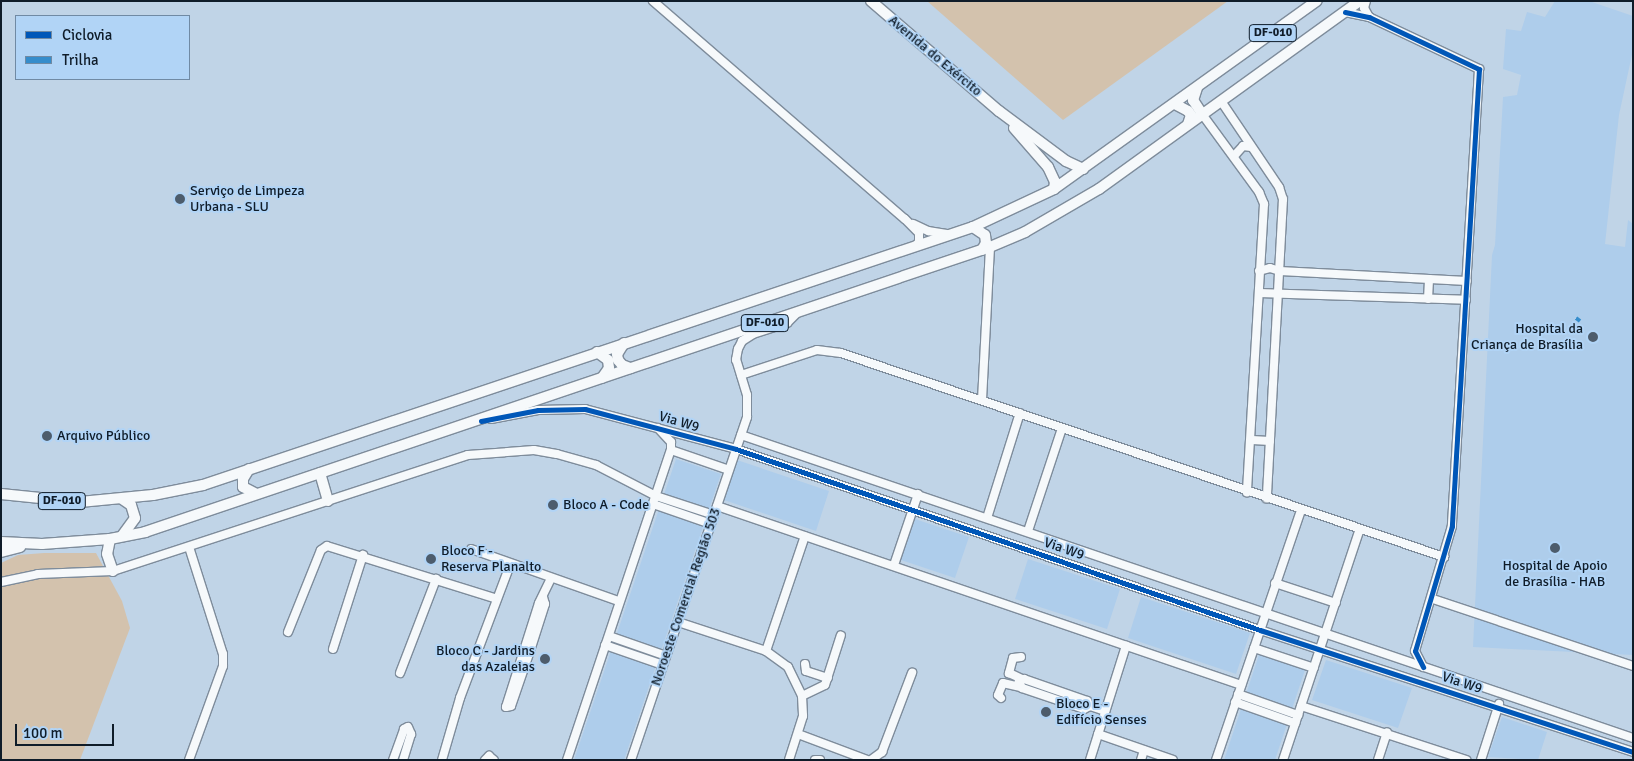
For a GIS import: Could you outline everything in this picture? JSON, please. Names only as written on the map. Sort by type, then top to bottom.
[{"type":"main road","name":"Avenida do Exército","points":[[871,1],[999,111],[1066,161],[1083,169]]},
{"type":"main road","name":"DF-010","points":[[1,494],[27,499],[80,502],[122,499],[203,485],[973,227],[1054,189],[1317,1]]},
{"type":"main road","name":"DF-010","points":[[1,542],[42,544],[113,539],[145,532],[255,494],[481,421],[630,368],[986,249],[1071,207],[1360,1]]},
{"type":"main road","points":[[1197,87],[1193,100],[1202,114]]},
{"type":"main road","points":[[1175,104],[1188,111],[1191,115],[1188,124]]},
{"type":"main road","name":"Avenida do Exército","points":[[999,111],[1048,167],[1055,182],[1054,189]]},
{"type":"main road","points":[[973,227],[985,234],[986,249]]},
{"type":"main road","points":[[624,343],[618,360],[622,366],[630,368]]},
{"type":"main road","points":[[597,352],[608,360],[609,368],[602,378]]},
{"type":"main road","points":[[249,469],[243,479],[244,487],[255,494]]},
{"type":"main road","points":[[320,473],[328,501]]},
{"type":"main road","points":[[113,571],[108,554],[113,539],[126,534],[135,518],[131,505],[122,499]]},
{"type":"main road","points":[[1,552],[42,544]]},
{"type":"street","points":[[653,1],[905,219],[919,233],[919,242],[915,246]]},
{"type":"street","points":[[1366,1],[1364,8],[1369,16]]},
{"type":"street","points":[[1345,12],[1369,16],[1479,69],[1452,526],[1433,599],[1416,651],[1423,667]]},
{"type":"street","points":[[1221,101],[1282,193],[1280,293],[1267,499]]},
{"type":"street","points":[[1202,114],[1234,156],[1264,204],[1248,492]]},
{"type":"street","points":[[1234,156],[1243,146],[1252,147]]},
{"type":"street","points":[[905,219],[928,231],[950,235]]},
{"type":"street","points":[[982,400],[986,249]]},
{"type":"street","points":[[1259,271],[1270,268],[1280,271],[1467,281]]},
{"type":"street","points":[[1428,299],[1429,279]]},
{"type":"street","points":[[1259,293],[1466,300]]},
{"type":"street","name":"Noroeste Comercial Região 503","points":[[631,760],[741,435],[748,407],[736,360],[742,341],[787,323],[798,312]]},
{"type":"street","points":[[741,375],[817,350],[830,351],[982,400],[1359,531],[1444,557]]},
{"type":"street","name":"Via W9","points":[[481,421],[563,407],[606,413],[736,449],[913,508],[1260,630],[1633,752]]},
{"type":"street","points":[[987,518],[1020,413]]},
{"type":"street","points":[[567,760],[671,450],[671,442],[657,427]]},
{"type":"street","points":[[1028,531],[1062,428]]},
{"type":"street","name":"Via W9","points":[[741,435],[1633,738]]},
{"type":"street","points":[[1252,440],[1270,441]]},
{"type":"street","points":[[1,582],[38,574],[113,571],[468,455],[534,450],[596,465],[654,500],[711,524]]},
{"type":"street","points":[[671,450],[729,470]]},
{"type":"street","points":[[879,497],[886,484]]},
{"type":"street","points":[[894,565],[918,494]]},
{"type":"street","points":[[654,500],[714,516]]},
{"type":"street","points":[[717,506],[1241,685]]},
{"type":"street","points":[[1216,760],[1301,511]]},
{"type":"street","points":[[964,526],[969,522],[969,512]]},
{"type":"street","points":[[1283,760],[1359,531]]},
{"type":"street","points":[[766,651],[805,536]]},
{"type":"street","points":[[288,632],[321,550],[333,545],[497,599]]},
{"type":"street","points":[[188,547],[223,654],[224,666],[189,760]]},
{"type":"street","points":[[471,549],[619,601]]},
{"type":"street","points":[[333,649],[363,555]]},
{"type":"street","points":[[442,760],[460,698],[510,564]]},
{"type":"street","points":[[543,598],[545,607],[508,708],[505,704],[550,578]]},
{"type":"street","points":[[400,673],[436,579]]},
{"type":"street","points":[[1276,583],[1336,603]]},
{"type":"street","points":[[1433,599],[1633,666]]},
{"type":"street","points":[[678,622],[766,651],[788,667],[802,696],[804,716],[789,760]]},
{"type":"street","points":[[802,696],[823,688],[828,678],[841,635]]},
{"type":"street","points":[[609,636],[666,656]]},
{"type":"street","points":[[606,645],[663,665]]},
{"type":"street","points":[[1090,760],[1126,646]]},
{"type":"street","points":[[1254,648],[1314,668]]},
{"type":"street","points":[[1400,659],[1416,651]]},
{"type":"street","points":[[1021,657],[1013,658],[1009,673],[1022,683]]},
{"type":"street","points":[[804,664],[806,671],[828,678]]},
{"type":"street","points":[[871,760],[882,752],[912,673]]},
{"type":"street","points":[[1001,698],[998,695],[1003,683],[1022,683],[1087,701],[1090,706],[1106,711]]},
{"type":"street","points":[[1481,760],[1502,695]]},
{"type":"street","points":[[1237,698],[1297,719]]},
{"type":"street","points":[[1301,706],[1387,732],[1466,760]]},
{"type":"street","points":[[393,760],[404,729],[408,726],[411,734],[403,760]]},
{"type":"street","points":[[1378,760],[1387,732]]},
{"type":"street","points":[[798,734],[867,760]]},
{"type":"street","points":[[1098,734],[1173,760]]},
{"type":"street","points":[[1141,760],[1144,750]]},
{"type":"street","points":[[485,760],[489,756],[494,760]]},
{"type":"street","points":[[815,760],[820,760]]},
{"type":"shaded area","points":[[927,1],[1228,1],[1063,120]]},
{"type":"shaded area","points":[[1555,1],[1589,1],[1633,16],[1633,50],[1619,115],[1605,244],[1625,247],[1628,220],[1633,224],[1633,655],[1473,647],[1492,255],[1495,245],[1503,97],[1517,95],[1521,75],[1503,69],[1506,29],[1521,31],[1527,12],[1545,17]]},
{"type":"shaded area","points":[[676,459],[721,474],[624,760],[574,760]]},
{"type":"shaded area","points":[[737,460],[829,491],[816,531],[724,500]]},
{"type":"shaded area","points":[[915,519],[969,537],[955,578],[901,560]]},
{"type":"shaded area","points":[[96,553],[122,601],[130,628],[80,760],[1,760],[1,563],[18,555]]},
{"type":"shaded area","points":[[1028,559],[1120,589],[1107,629],[1015,599]]},
{"type":"shaded area","points":[[1141,597],[1250,633],[1236,674],[1128,638]]},
{"type":"shaded area","points":[[1259,655],[1305,670],[1275,760],[1224,760]]},
{"type":"shaded area","points":[[1326,660],[1412,688],[1398,728],[1312,700]]},
{"type":"shaded area","points":[[1502,717],[1547,732],[1538,760],[1488,757]]},
{"type":"marked path","points":[[1576,318],[1580,321]]},
{"type":"cycle path","points":[[1345,12],[1369,17],[1479,69],[1452,526],[1415,651],[1423,667]]},
{"type":"cycle path","points":[[481,421],[538,410],[585,409],[736,449],[1260,630],[1633,752]]},
{"type":"place","name":"Serviço de Limpeza Urbana - SLU","points":[[180,199]]},
{"type":"place","name":"Hospital da Criança de Brasília","points":[[1593,337]]},
{"type":"place","name":"Arquivo Público","points":[[47,436]]},
{"type":"place","name":"Bloco A - Code","points":[[553,505]]},
{"type":"place","name":"Hospital de Apoio de Brasília - HAB","points":[[1555,548]]},
{"type":"place","name":"Bloco F - Reserva Planalto","points":[[431,559]]},
{"type":"place","name":"Bloco C - Jardins das Azaleias","points":[[545,659]]},
{"type":"place","name":"Bloco E - Edifício Senses","points":[[1046,712]]}]
